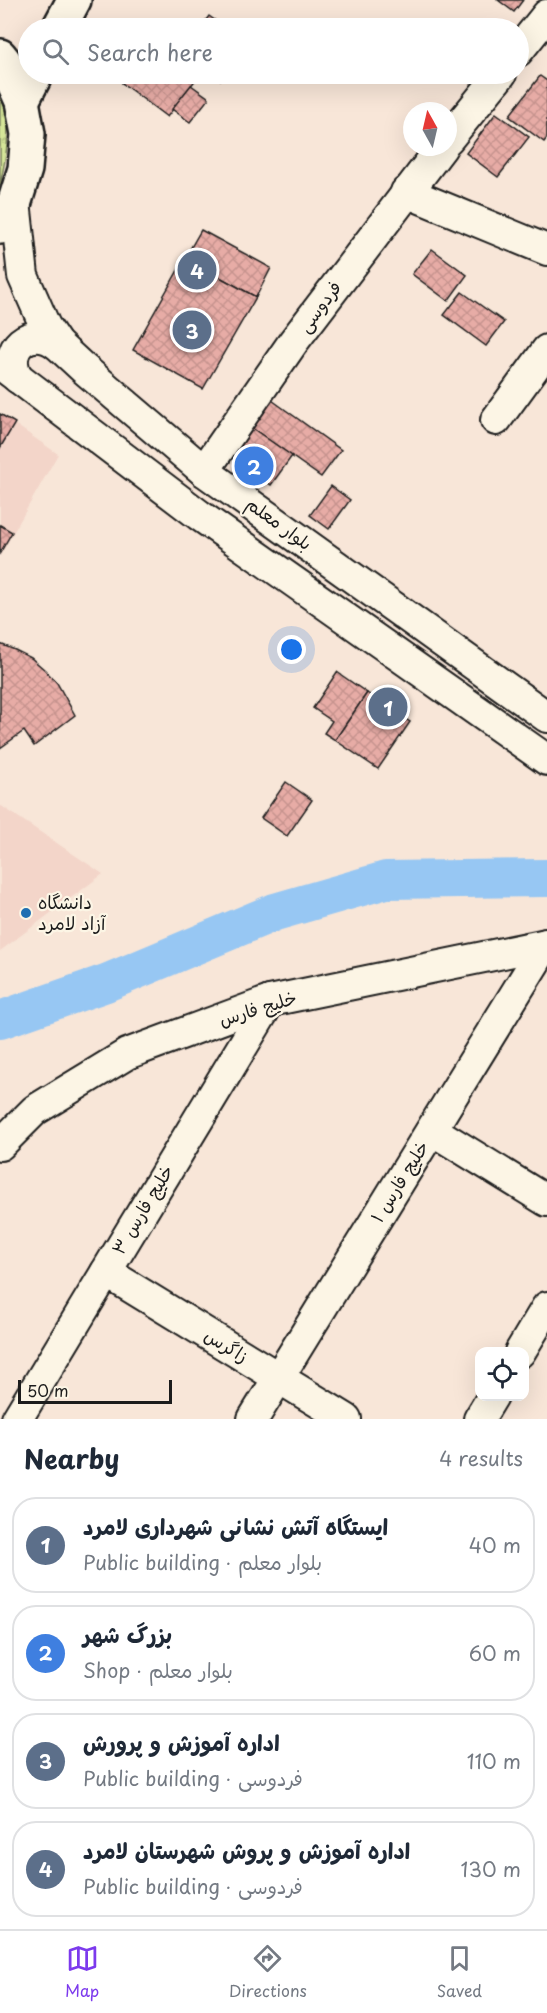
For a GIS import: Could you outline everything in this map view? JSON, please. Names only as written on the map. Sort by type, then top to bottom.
[{"type":"main road","points":[[64,18],[74,0]]},
{"type":"main road","points":[[0,56],[18,76]]},
{"type":"main road","points":[[8,214],[25,168],[29,87]]},
{"type":"street","points":[[529,38],[546,17]]},
{"type":"street","points":[[457,129],[493,84]]},
{"type":"street","name":"فردوسی","points":[[204,471],[294,341],[435,156]]},
{"type":"street","points":[[406,192],[547,250]]},
{"type":"street","name":"بلوار معلم","points":[[8,214],[23,276],[45,326],[57,344],[82,368],[204,471],[547,717]]},
{"type":"street","points":[[57,344],[42,336],[25,339],[18,345],[12,361],[13,370],[9,371],[198,515],[547,760]]},
{"type":"street","points":[[496,420],[547,350]]},
{"type":"street","name":"خلیج فارس","points":[[0,1145],[35,1110],[127,1054],[270,1001],[547,944]]},
{"type":"street","name":"خلیج فارس ۱","points":[[253,1419],[547,944]]},
{"type":"street","name":"خلیج فارس ۳","points":[[17,1419],[270,1001]]},
{"type":"street","points":[[432,1130],[547,1201]]},
{"type":"street","name":"زاگرس","points":[[106,1272],[346,1419]]},
{"type":"street","points":[[523,1347],[547,1307]]},
{"type":"street","points":[[479,1419],[490,1401]]},
{"type":"shaded area","points":[[0,414],[58,454],[0,556]]},
{"type":"shaded area","name":"دانشگاه آزاد لامرد","points":[[0,805],[103,874],[0,951]]},
{"type":"green space","points":[[0,95],[7,117],[8,140],[0,185]]},
{"type":"building","points":[[498,0],[523,0],[514,12]]},
{"type":"building","points":[[540,76],[547,81],[547,138],[544,142],[509,116]]},
{"type":"building","points":[[123,84],[192,84],[167,117]]},
{"type":"building","points":[[191,85],[209,98],[190,122],[172,109]]},
{"type":"building","points":[[496,113],[529,137],[498,177],[466,153]]},
{"type":"building","points":[[201,230],[271,268],[256,297],[185,258]]},
{"type":"building","points":[[432,249],[467,275],[448,301],[412,274]]},
{"type":"building","points":[[185,258],[256,297],[203,389],[133,350]]},
{"type":"building","points":[[462,292],[504,322],[486,346],[444,315]]},
{"type":"building","points":[[269,398],[341,450],[321,477],[249,426]]},
{"type":"building","points":[[0,414],[15,423],[0,448]]},
{"type":"building","points":[[249,426],[292,456],[271,485],[228,455]]},
{"type":"building","points":[[331,486],[350,500],[329,529],[310,515]]},
{"type":"building","points":[[0,525],[12,532],[0,553]]},
{"type":"building","points":[[0,644],[31,658],[45,670],[57,683],[75,715],[34,746],[24,731],[0,748]]},
{"type":"building","points":[[337,672],[367,693],[335,740],[324,733],[332,721],[313,708]]},
{"type":"building","points":[[367,693],[410,722],[378,769],[335,740]]},
{"type":"building","points":[[286,782],[312,800],[287,836],[261,818]]},
{"type":"waterway","points":[[0,1020],[106,983],[275,912],[386,880],[547,878]]},
{"type":"place","name":"اداره آموزش و پروش شهرستان لامرد","points":[[197,270]]},
{"type":"place","name":"اداره آموزش و پرورش","points":[[192,330]]},
{"type":"place","name":"بزرگ شهر","points":[[254,466]]},
{"type":"place","name":"ایستگاه آتش نشانی شهرداری لامرد","points":[[388,707]]},
{"type":"place","name":"دانشگاه آزاد لامرد","points":[[26,913]]}]
